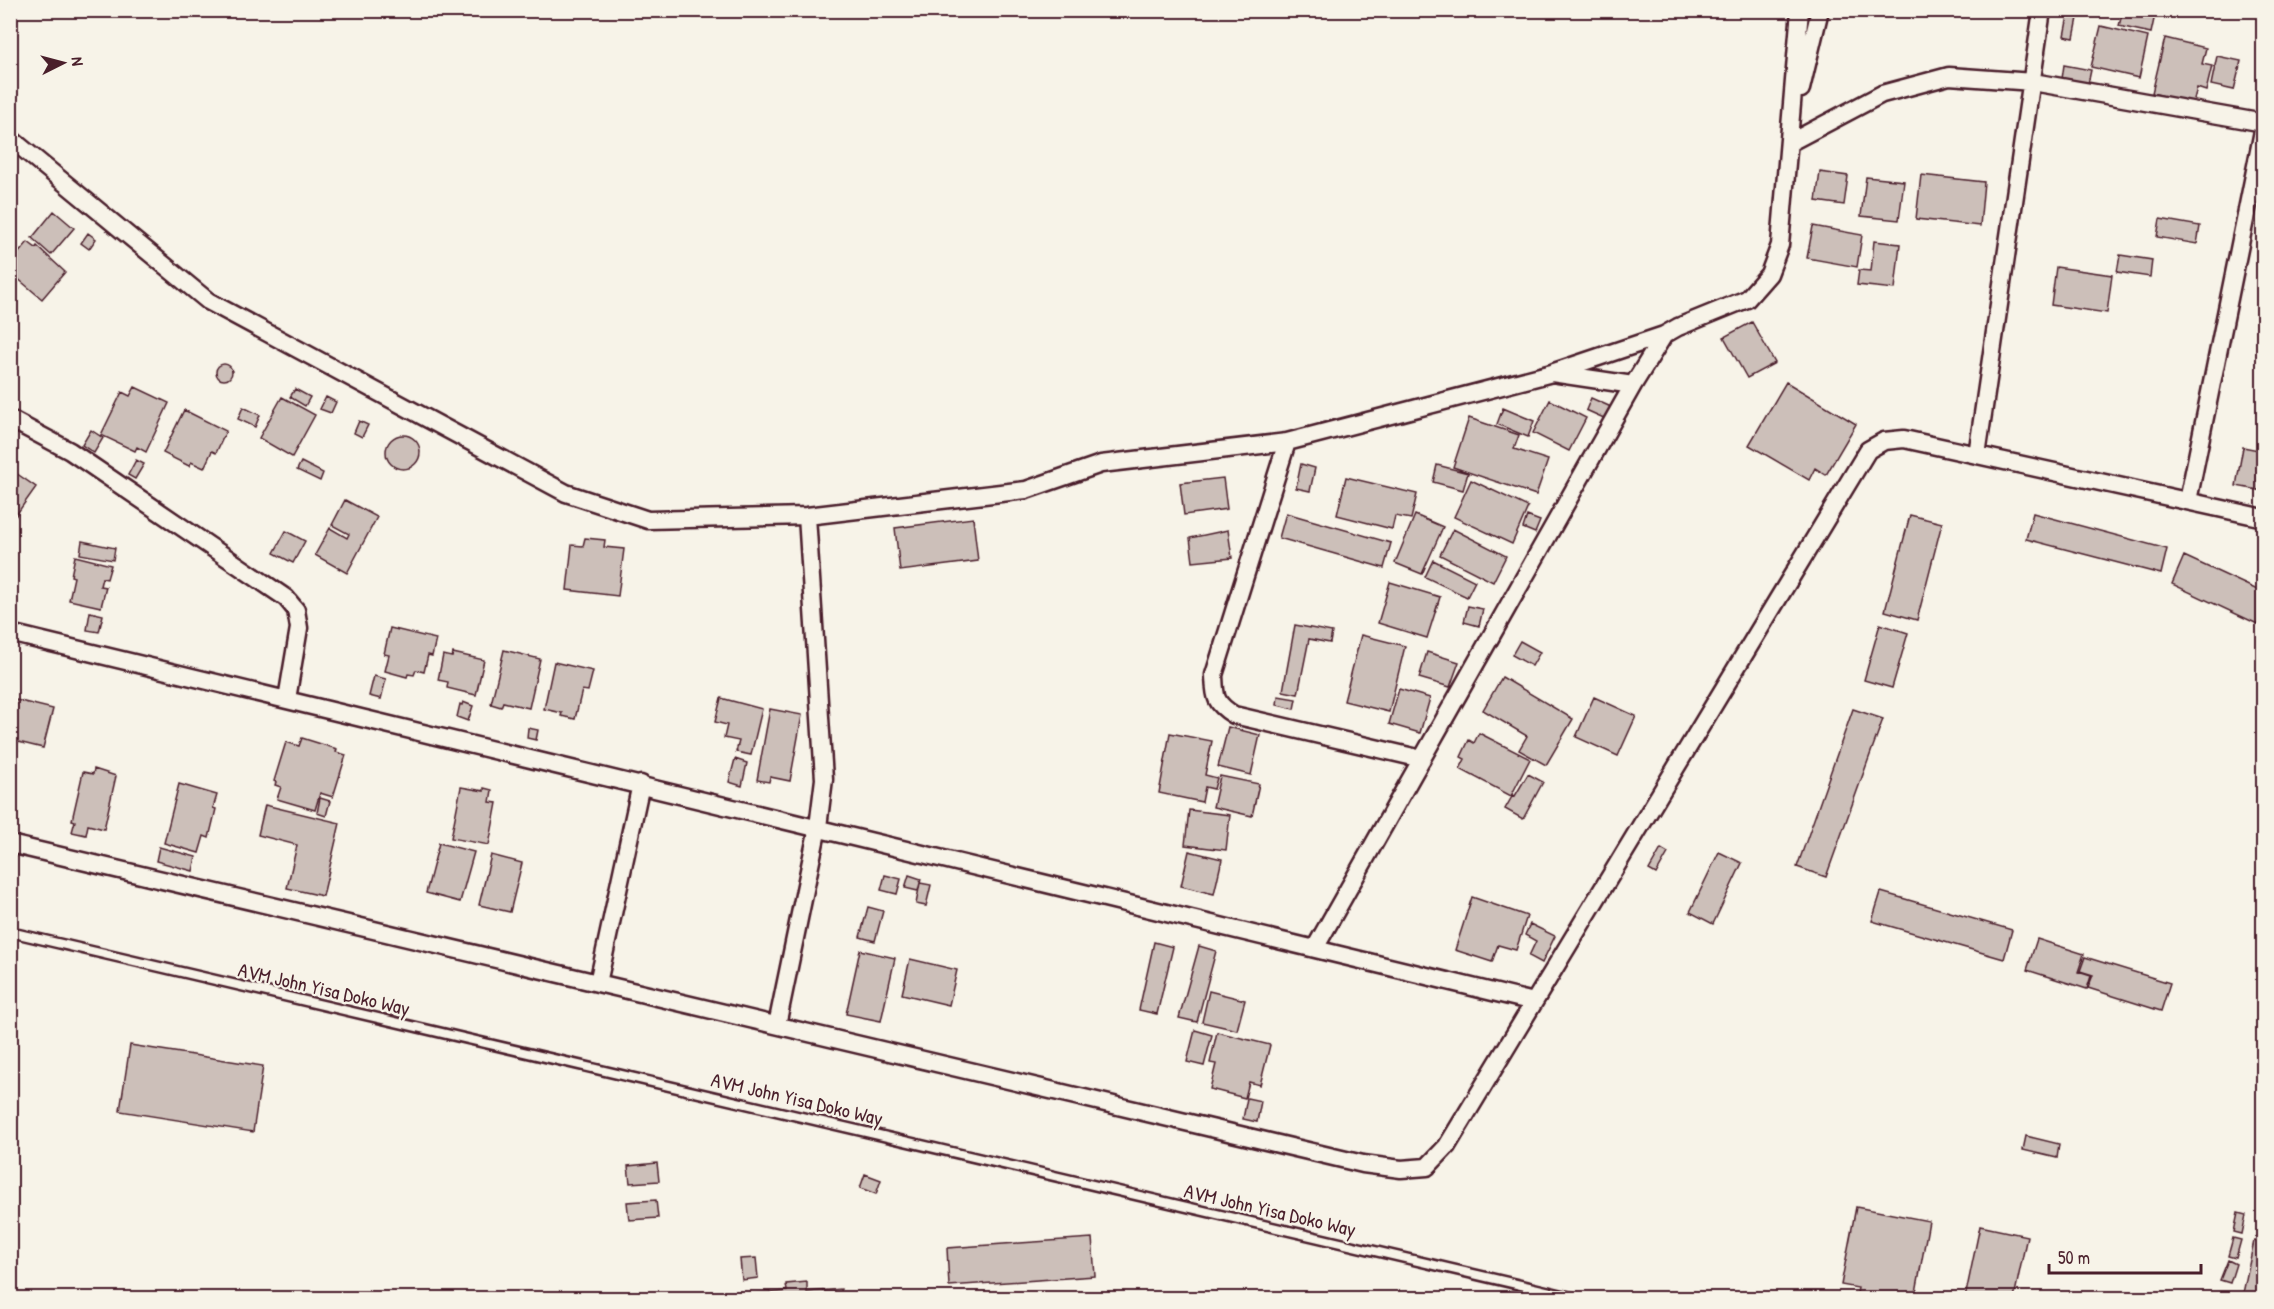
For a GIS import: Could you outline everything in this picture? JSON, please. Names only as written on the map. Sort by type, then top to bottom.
[{"type":"street","points":[[10,138],[208,301],[566,493],[648,520],[807,516],[1026,490],[1101,464],[1287,442],[1552,373],[1664,335],[1747,299],[1769,274],[1780,245],[1800,10]]},
{"type":"street","points":[[1789,143],[1820,10]]},
{"type":"street","points":[[1977,455],[2042,10]]},
{"type":"street","points":[[1789,143],[1882,94],[1949,76],[2032,82],[2264,124],[2188,501]]},
{"type":"street","points":[[1315,948],[1633,385],[1664,335]]},
{"type":"street","points":[[1552,373],[1633,385]]},
{"type":"street","points":[[10,419],[70,451],[286,598],[296,610],[298,628],[287,699]]},
{"type":"street","points":[[10,844],[1363,1164],[1401,1169],[1427,1167],[1447,1146],[1868,450],[1884,441],[1904,439],[2264,518]]},
{"type":"street","points":[[1287,442],[1214,675],[1215,696],[1221,708],[1234,715],[1422,759]]},
{"type":"street","points":[[777,1026],[818,827],[825,779],[807,516]]},
{"type":"street","points":[[10,633],[1534,1002]]},
{"type":"street","points":[[598,983],[641,784]]},
{"type":"lane","name":"AVM John Yisa Doko Way","points":[[10,932],[1576,1299]]},
{"type":"building","points":[[2123,10],[2156,10],[2151,33],[2119,26]]},
{"type":"building","points":[[2068,16],[2078,18],[2074,38],[2064,36]]},
{"type":"building","points":[[2101,26],[2148,37],[2139,78],[2091,67]]},
{"type":"building","points":[[2165,38],[2206,48],[2202,64],[2212,66],[2206,91],[2197,88],[2193,103],[2152,93]]},
{"type":"building","points":[[2217,56],[2241,61],[2234,90],[2211,85]]},
{"type":"building","points":[[2064,65],[2091,70],[2088,84],[2062,79]]},
{"type":"building","points":[[1820,172],[1848,176],[1844,205],[1816,201]]},
{"type":"building","points":[[1921,175],[1984,182],[1980,226],[1916,219]]},
{"type":"building","points":[[1866,177],[1904,181],[1899,220],[1861,216]]},
{"type":"building","points":[[54,211],[74,228],[51,255],[32,238]]},
{"type":"building","points":[[2160,219],[2200,226],[2197,244],[2157,237]]},
{"type":"building","points":[[1813,226],[1862,235],[1857,267],[1807,258]]},
{"type":"building","points":[[88,233],[96,239],[89,249],[81,243]]},
{"type":"building","points":[[1874,241],[1900,244],[1895,289],[1857,285],[1859,270],[1871,271]]},
{"type":"building","points":[[28,242],[36,248],[37,246],[65,272],[42,299],[10,272],[10,263]]},
{"type":"building","points":[[2120,255],[2152,260],[2150,277],[2117,272]]},
{"type":"building","points":[[2056,267],[2112,275],[2107,313],[2051,305]]},
{"type":"building","points":[[1752,322],[1775,363],[1747,378],[1724,337]]},
{"type":"building","points":[[224,364],[232,372],[224,380],[216,372]]},
{"type":"building","points":[[1786,382],[1856,424],[1826,475],[1815,468],[1809,480],[1749,445]]},
{"type":"building","points":[[135,387],[169,403],[146,452],[137,447],[135,451],[101,435],[122,392],[130,396]]},
{"type":"building","points":[[295,389],[310,397],[305,406],[290,397]]},
{"type":"building","points":[[282,397],[315,415],[292,457],[259,438]]},
{"type":"building","points":[[326,397],[336,402],[331,413],[320,409]]},
{"type":"building","points":[[1591,398],[1611,407],[1606,419],[1586,410]]},
{"type":"building","points":[[1550,400],[1586,418],[1569,451],[1533,433]]},
{"type":"building","points":[[243,407],[260,415],[255,427],[238,419]]},
{"type":"building","points":[[1503,408],[1534,421],[1528,437],[1497,424]]},
{"type":"building","points":[[184,410],[226,431],[216,453],[212,451],[204,468],[191,462],[189,466],[163,453]]},
{"type":"building","points":[[1469,418],[1519,435],[1514,449],[1548,460],[1536,495],[1453,467]]},
{"type":"building","points":[[359,421],[368,425],[362,437],[354,433]]},
{"type":"building","points":[[91,430],[103,438],[94,453],[82,445]]},
{"type":"building","points":[[403,435],[415,440],[420,452],[415,464],[403,469],[391,464],[386,452],[391,440]]},
{"type":"building","points":[[2243,447],[2264,451],[2264,491],[2236,486]]},
{"type":"building","points":[[136,460],[144,464],[135,479],[128,475]]},
{"type":"building","points":[[301,462],[323,473],[320,481],[297,470]]},
{"type":"building","points":[[1301,464],[1315,468],[1310,491],[1296,488]]},
{"type":"building","points":[[1437,465],[1468,473],[1463,490],[1433,482]]},
{"type":"building","points":[[10,469],[36,487],[11,522],[10,521]]},
{"type":"building","points":[[1346,477],[1417,494],[1411,519],[1395,516],[1392,529],[1337,515]]},
{"type":"building","points":[[1223,478],[1227,509],[1184,515],[1180,483]]},
{"type":"building","points":[[1471,480],[1528,507],[1512,544],[1454,517]]},
{"type":"building","points":[[345,500],[377,517],[347,573],[315,555],[330,528],[347,538],[349,534],[332,525]]},
{"type":"building","points":[[1286,513],[1391,543],[1384,568],[1279,538]]},
{"type":"building","points":[[2033,513],[2167,549],[2161,574],[2026,539]]},
{"type":"building","points":[[1415,515],[1443,527],[1422,574],[1395,563]]},
{"type":"building","points":[[1910,515],[1942,523],[1917,620],[1885,611]]},
{"type":"building","points":[[1527,516],[1540,521],[1535,533],[1523,528]]},
{"type":"building","points":[[973,518],[978,561],[900,571],[895,528]]},
{"type":"building","points":[[1453,529],[1506,556],[1493,582],[1440,555]]},
{"type":"building","points":[[1228,530],[1232,558],[1193,562],[1190,538]]},
{"type":"building","points":[[286,531],[305,541],[293,563],[274,553]]},
{"type":"building","points":[[585,538],[605,540],[604,547],[624,549],[618,596],[567,590],[572,545],[583,546]]},
{"type":"building","points":[[82,541],[115,548],[113,560],[80,554]]},
{"type":"building","points":[[75,556],[111,565],[107,579],[102,578],[100,586],[106,587],[101,607],[69,600],[74,577],[71,576]]},
{"type":"building","points":[[2184,556],[2264,593],[2264,627],[2172,584]]},
{"type":"building","points":[[1433,560],[1475,581],[1467,597],[1425,577]]},
{"type":"building","points":[[1390,582],[1440,597],[1427,638],[1378,623]]},
{"type":"building","points":[[1468,606],[1483,609],[1479,626],[1464,622]]},
{"type":"building","points":[[90,612],[103,615],[99,632],[87,630]]},
{"type":"building","points":[[1880,624],[1908,633],[1892,688],[1864,680]]},
{"type":"building","points":[[1295,625],[1332,632],[1330,643],[1309,639],[1298,694],[1283,691]]},
{"type":"building","points":[[390,628],[436,639],[432,656],[428,655],[424,672],[416,670],[414,675],[408,674],[407,677],[385,671],[389,655],[384,654]]},
{"type":"building","points":[[1361,635],[1405,646],[1389,712],[1344,701]]},
{"type":"building","points":[[1520,641],[1540,652],[1532,666],[1512,655]]},
{"type":"building","points":[[504,650],[540,659],[529,708],[503,702],[501,707],[491,704]]},
{"type":"building","points":[[1427,652],[1459,662],[1450,687],[1419,678]]},
{"type":"building","points":[[453,653],[484,660],[476,695],[447,688],[448,682],[438,680],[443,655],[452,657]]},
{"type":"building","points":[[554,662],[593,671],[588,691],[582,690],[575,719],[544,709]]},
{"type":"building","points":[[374,676],[386,679],[381,699],[369,696]]},
{"type":"building","points":[[1502,677],[1573,719],[1546,765],[1519,750],[1527,736],[1483,710]]},
{"type":"building","points":[[1399,689],[1430,698],[1420,733],[1389,724]]},
{"type":"building","points":[[1278,696],[1296,699],[1294,709],[1277,705]]},
{"type":"building","points":[[1594,697],[1636,716],[1618,756],[1576,737]]},
{"type":"building","points":[[721,698],[762,709],[751,755],[736,752],[739,741],[724,738],[727,725],[715,722]]},
{"type":"building","points":[[16,700],[53,709],[43,748],[10,740],[10,719]]},
{"type":"building","points":[[463,702],[473,706],[468,721],[457,717],[460,704],[462,705]]},
{"type":"building","points":[[770,709],[802,715],[790,781],[770,777],[769,782],[757,780]]},
{"type":"building","points":[[1853,709],[1883,719],[1826,877],[1797,867]]},
{"type":"building","points":[[1228,727],[1260,735],[1251,775],[1218,767]]},
{"type":"building","points":[[528,728],[538,730],[536,740],[527,738]]},
{"type":"building","points":[[1170,733],[1212,741],[1205,775],[1217,778],[1214,789],[1205,787],[1202,802],[1159,793]]},
{"type":"building","points":[[1479,733],[1530,759],[1511,796],[1460,769],[1465,759],[1461,757],[1469,740],[1474,743]]},
{"type":"building","points":[[302,738],[337,749],[336,752],[346,755],[333,797],[320,793],[315,810],[277,799],[281,787],[275,785],[274,781],[286,742],[299,746]]},
{"type":"building","points":[[735,759],[747,763],[742,786],[729,782]]},
{"type":"building","points":[[94,769],[116,776],[104,829],[88,825],[86,835],[72,832],[75,821],[72,820],[83,772],[93,774]]},
{"type":"building","points":[[1528,774],[1543,782],[1523,819],[1505,809]]},
{"type":"building","points":[[1220,776],[1259,784],[1252,816],[1213,807]]},
{"type":"building","points":[[179,784],[217,795],[209,838],[204,836],[199,853],[164,843]]},
{"type":"building","points":[[461,787],[492,790],[490,802],[497,803],[489,845],[451,838]]},
{"type":"building","points":[[320,798],[330,801],[326,816],[317,813]]},
{"type":"building","points":[[265,805],[340,823],[323,896],[287,888],[297,845],[258,835]]},
{"type":"building","points":[[1189,810],[1230,815],[1226,850],[1185,845]]},
{"type":"building","points":[[439,843],[474,852],[460,902],[426,893]]},
{"type":"building","points":[[159,847],[196,857],[193,871],[156,861]]},
{"type":"building","points":[[1661,849],[1668,853],[1656,874],[1649,870]]},
{"type":"building","points":[[1189,851],[1222,859],[1214,894],[1181,886]]},
{"type":"building","points":[[1719,852],[1742,863],[1713,924],[1690,912]]},
{"type":"building","points":[[491,855],[522,863],[510,912],[479,905]]},
{"type":"building","points":[[885,875],[901,879],[897,894],[881,890]]},
{"type":"building","points":[[909,875],[921,879],[918,891],[905,888]]},
{"type":"building","points":[[920,883],[931,885],[926,906],[916,904]]},
{"type":"building","points":[[1881,892],[2012,930],[2004,959],[1872,921]]},
{"type":"building","points":[[1472,897],[1527,916],[1516,950],[1498,945],[1492,962],[1455,950]]},
{"type":"building","points":[[868,907],[883,911],[875,941],[860,937]]},
{"type":"building","points":[[1530,924],[1555,936],[1542,963],[1529,956],[1536,941],[1525,935]]},
{"type":"building","points":[[2037,939],[2084,954],[2078,972],[2091,976],[2087,989],[2027,970]]},
{"type":"building","points":[[1154,942],[1173,947],[1157,1014],[1139,1010]]},
{"type":"building","points":[[1199,946],[1216,951],[1197,1022],[1179,1018]]},
{"type":"building","points":[[860,950],[895,958],[881,1021],[846,1014]]},
{"type":"building","points":[[2085,957],[2170,983],[2161,1011],[2088,988],[2093,975],[2080,971]]},
{"type":"building","points":[[910,959],[957,970],[949,1005],[902,994]]},
{"type":"building","points":[[1209,991],[1245,1000],[1237,1030],[1202,1022]]},
{"type":"building","points":[[1195,1030],[1212,1035],[1204,1066],[1187,1062]]},
{"type":"building","points":[[1217,1032],[1270,1045],[1260,1085],[1249,1082],[1245,1098],[1210,1089],[1216,1064],[1210,1063]]},
{"type":"building","points":[[130,1045],[263,1066],[253,1132],[120,1111]]},
{"type":"building","points":[[1247,1098],[1261,1101],[1257,1122],[1243,1119]]},
{"type":"building","points":[[2026,1136],[2059,1144],[2057,1158],[2023,1150]]},
{"type":"building","points":[[657,1163],[659,1181],[630,1183],[628,1166]]},
{"type":"building","points":[[865,1174],[881,1180],[876,1194],[860,1188]]},
{"type":"building","points":[[656,1200],[658,1218],[629,1220],[627,1202]]},
{"type":"building","points":[[1856,1207],[1929,1221],[1915,1298],[1884,1294],[1883,1298],[1856,1298],[1858,1288],[1841,1285]]},
{"type":"building","points":[[2238,1213],[2246,1215],[2242,1234],[2234,1232]]},
{"type":"building","points":[[1980,1226],[2027,1236],[2014,1298],[1965,1298]]},
{"type":"building","points":[[1092,1238],[1095,1276],[949,1286],[947,1248]]},
{"type":"building","points":[[2233,1238],[2241,1240],[2236,1258],[2228,1256]]},
{"type":"building","points":[[2254,1241],[2264,1243],[2264,1298],[2242,1298]]},
{"type":"building","points":[[756,1258],[758,1278],[742,1280],[740,1259]]},
{"type":"building","points":[[2228,1260],[2236,1264],[2230,1283],[2220,1280]]},
{"type":"building","points":[[807,1282],[807,1292],[841,1289],[842,1298],[754,1298],[754,1294],[787,1291],[786,1284]]}]
